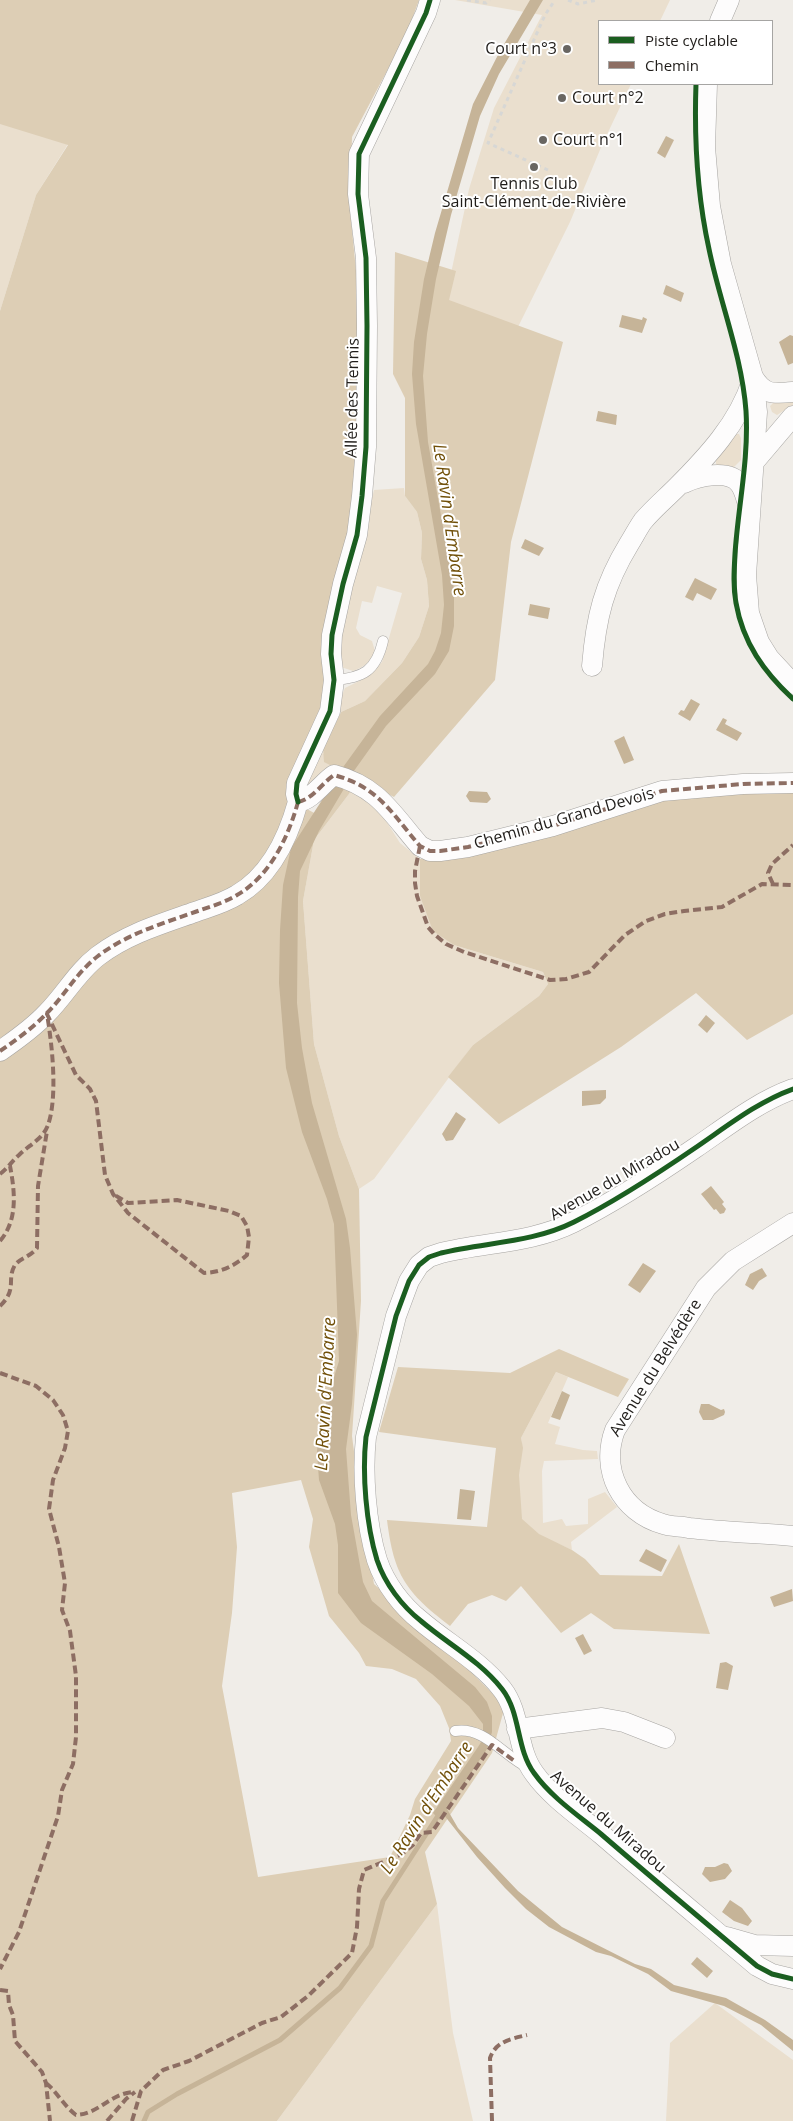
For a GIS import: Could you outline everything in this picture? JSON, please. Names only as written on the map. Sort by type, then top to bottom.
[{"type":"street","name":"Allée des Tennis","points":[[298,802],[296,794],[298,783],[327,720],[332,698],[334,680],[331,654],[332,635],[343,584],[357,535],[366,446],[366,258],[358,194],[359,154],[418,31],[430,0]]},
{"type":"street","points":[[720,20],[729,0]]},
{"type":"street","points":[[707,85],[705,162],[712,216],[723,271],[753,377],[757,412],[746,575],[749,613],[759,642],[769,658],[793,684]]},
{"type":"street","points":[[753,377],[759,387],[765,391],[780,394],[793,392]]},
{"type":"street","points":[[592,666],[594,636],[600,609],[613,572],[643,521],[699,465],[738,413],[746,398],[753,377]]},
{"type":"street","points":[[757,412],[763,425],[770,429],[793,416]]},
{"type":"street","points":[[678,486],[707,475],[730,478],[743,475],[793,416]]},
{"type":"street","points":[[716,442],[726,432],[737,427],[748,429],[756,439]]},
{"type":"street","points":[[730,478],[740,484],[750,511]]},
{"type":"street","name":"Chemin du Grand Devois","points":[[298,802],[310,797],[326,780],[334,775],[344,778],[380,798],[420,846],[440,851],[468,847],[553,826],[662,791],[743,784],[793,783]]},
{"type":"street","points":[[0,1051],[47,1014],[81,972],[96,957],[118,942],[141,931],[224,902],[251,885],[262,875],[287,836],[298,802]]},
{"type":"street","name":"Avenue du Miradou","points":[[793,1089],[770,1098],[753,1108],[690,1151],[574,1222],[522,1240],[454,1250],[429,1257],[419,1265],[409,1281],[396,1316],[366,1437],[364,1454],[370,1524],[378,1560],[394,1592],[412,1613],[445,1641],[474,1661],[504,1691],[511,1705],[530,1768],[549,1790],[764,1971],[780,1977],[793,1979]]},
{"type":"street","name":"Avenue du Belvédère","points":[[793,1224],[733,1261],[706,1288],[616,1430],[609,1454],[609,1466],[613,1478],[628,1501],[650,1518],[663,1524],[708,1530],[793,1536]]},
{"type":"street","points":[[517,1729],[613,1718],[664,1738]]},
{"type":"street","name":"Avenue du Miradou","points":[[720,1934],[755,1945],[793,1946]]},
{"type":"lane","points":[[334,680],[357,677],[368,670],[379,656],[383,641]]},
{"type":"lane","points":[[455,1731],[463,1729],[487,1738],[516,1762],[530,1768]]},
{"type":"path","points":[[467,0],[486,3],[490,0]]},
{"type":"path","points":[[548,170],[488,143],[545,15],[555,0]]},
{"type":"path","points":[[568,0],[578,4],[597,0]]},
{"type":"shaded area","points":[[0,0],[68,144],[36,195],[0,311]]},
{"type":"shaded area","points":[[0,0],[419,0],[407,33],[352,137],[350,210],[357,281],[358,492],[326,696],[286,785],[290,800],[318,815],[343,783],[352,790],[314,840],[303,901],[314,1044],[339,1136],[359,1189],[361,1301],[352,1436],[364,1529],[374,1584],[460,1661],[505,1706],[492,1753],[425,1852],[437,1904],[277,2121],[0,2121],[0,311],[36,195],[68,145],[0,124]],"holes":[[[301,1480],[313,1519],[309,1547],[329,1616],[359,1653],[366,1666],[392,1669],[416,1679],[440,1706],[449,1728],[451,1741],[415,1799],[410,1815],[390,1857],[258,1877],[222,1686],[232,1613],[237,1547],[232,1493]]]},
{"type":"shaded area","name":"Tennis Club Saint-Clément-de-Rivière","points":[[455,0],[670,0],[660,20],[598,20],[598,85],[631,85],[602,145],[570,222],[518,327],[444,306],[469,189],[494,108],[542,15]]},
{"type":"shaded area","points":[[530,0],[543,0],[499,74],[480,116],[451,215],[436,279],[427,334],[423,376],[428,442],[454,589],[454,626],[449,651],[435,674],[386,726],[351,775],[341,770],[380,716],[428,664],[441,633],[444,605],[442,575],[416,424],[412,374],[414,342],[424,279],[435,233],[473,104],[500,51]]},
{"type":"shaded area","points":[[666,136],[674,140],[665,158],[657,153]]},
{"type":"shaded area","points":[[395,252],[456,271],[449,300],[563,342],[511,542],[495,680],[394,797],[324,762],[323,749],[341,712],[365,701],[402,663],[419,637],[429,606],[427,580],[421,559],[422,533],[417,512],[405,496],[405,398],[393,374]]},
{"type":"shaded area","points":[[666,285],[684,293],[681,302],[663,294]]},
{"type":"shaded area","points":[[622,315],[642,320],[643,317],[647,319],[642,333],[619,327]]},
{"type":"shaded area","points":[[790,335],[793,336],[793,363],[788,365],[779,342]]},
{"type":"shaded area","points":[[793,398],[793,405],[777,415],[772,412],[770,406],[773,403]]},
{"type":"shaded area","points":[[598,411],[617,415],[616,425],[596,421]]},
{"type":"shaded area","points":[[736,434],[739,434],[741,438],[741,460],[733,468],[720,468],[716,464],[716,458]]},
{"type":"shaded area","points":[[404,488],[405,496],[417,512],[422,533],[421,559],[427,580],[429,606],[419,637],[402,663],[365,701],[341,712],[335,711],[345,688],[367,677],[382,662],[402,593],[377,586],[372,603],[362,601],[356,628],[360,635],[372,641],[375,651],[364,666],[353,671],[338,666],[338,640],[374,490]]},
{"type":"shaded area","points":[[525,539],[544,548],[539,556],[521,548]]},
{"type":"shaded area","points":[[695,578],[717,589],[711,600],[697,593],[693,601],[685,597]]},
{"type":"shaded area","points":[[530,604],[550,608],[548,619],[528,615]]},
{"type":"shaded area","points":[[691,699],[700,704],[690,721],[678,714],[681,710],[684,711]]},
{"type":"shaded area","points":[[723,718],[727,720],[725,724],[742,733],[737,741],[716,730]]},
{"type":"shaded area","points":[[624,736],[634,760],[624,764],[614,741]]},
{"type":"shaded area","points":[[320,751],[337,764],[306,793],[302,785]]},
{"type":"shaded area","points":[[335,780],[345,787],[319,831],[300,871],[297,1003],[302,1048],[312,1103],[346,1219],[350,1248],[357,1335],[352,1404],[346,1449],[351,1515],[363,1582],[372,1601],[475,1687],[487,1702],[492,1716],[492,1732],[487,1749],[447,1809],[458,1828],[518,1891],[562,1927],[635,1964],[651,1969],[674,1985],[726,1998],[765,2020],[793,2040],[793,2051],[761,2025],[724,2006],[671,1991],[648,1974],[611,1956],[596,1952],[549,1927],[526,1909],[505,1888],[477,1857],[444,1815],[440,1820],[433,1813],[483,1739],[483,1724],[469,1706],[432,1674],[361,1623],[338,1593],[338,1545],[335,1524],[319,1480],[317,1453],[318,1429],[339,1361],[334,1224],[327,1199],[302,1132],[286,1068],[279,983],[283,885],[291,848]]},
{"type":"shaded area","points":[[793,789],[793,1014],[747,1040],[696,993],[621,1047],[499,1124],[448,1077],[473,1045],[539,996],[548,984],[543,972],[454,945],[433,931],[420,896],[420,859],[436,859],[644,802]]},
{"type":"shaded area","points":[[352,790],[378,808],[400,843],[420,859],[420,896],[454,945],[543,972],[548,984],[539,996],[473,1045],[374,1179],[359,1189],[339,1136],[314,1044],[303,901],[314,840]]},
{"type":"shaded area","points":[[469,791],[487,792],[491,799],[487,803],[470,802],[466,796]]},
{"type":"shaded area","points":[[706,1015],[715,1023],[707,1033],[698,1025]]},
{"type":"shaded area","points":[[606,1090],[606,1098],[600,1104],[582,1106],[582,1091]]},
{"type":"shaded area","points":[[456,1112],[466,1119],[453,1140],[446,1141],[442,1134]]},
{"type":"shaded area","points":[[711,1186],[724,1202],[722,1204],[726,1209],[724,1213],[720,1214],[716,1209],[714,1210],[701,1194]]},
{"type":"shaded area","points":[[643,1263],[656,1271],[640,1293],[628,1285]]},
{"type":"shaded area","points":[[762,1268],[767,1276],[759,1281],[753,1290],[745,1285],[750,1274]]},
{"type":"shaded area","points":[[559,1349],[629,1379],[618,1397],[556,1372],[521,1438],[523,1448],[519,1475],[522,1519],[539,1534],[572,1550],[585,1559],[600,1575],[662,1576],[679,1544],[710,1634],[614,1629],[591,1613],[561,1633],[521,1586],[506,1601],[492,1595],[468,1604],[450,1626],[423,1603],[413,1592],[398,1569],[387,1520],[487,1527],[496,1448],[379,1432],[398,1367],[510,1373]]},
{"type":"shaded area","points":[[556,1372],[568,1377],[548,1423],[560,1427],[555,1444],[597,1451],[598,1459],[544,1461],[542,1471],[543,1523],[562,1519],[566,1526],[588,1524],[588,1499],[605,1492],[617,1507],[571,1542],[572,1550],[531,1530],[522,1520],[519,1504],[518,1483],[522,1451],[521,1438]]},
{"type":"shaded area","points":[[562,1391],[570,1395],[560,1420],[551,1417]]},
{"type":"shaded area","points":[[701,1404],[709,1404],[721,1410],[724,1409],[724,1415],[713,1420],[703,1420],[699,1412]]},
{"type":"shaded area","points":[[460,1489],[475,1491],[471,1520],[457,1519]]},
{"type":"shaded area","points":[[646,1549],[667,1560],[661,1572],[639,1561]]},
{"type":"shaded area","points":[[792,1589],[793,1601],[774,1607],[770,1597]]},
{"type":"shaded area","points":[[583,1634],[592,1651],[584,1655],[575,1638]]},
{"type":"shaded area","points":[[726,1662],[733,1666],[728,1690],[716,1688],[720,1663]]},
{"type":"shaded area","points":[[724,1863],[728,1864],[732,1871],[725,1879],[710,1882],[702,1874],[705,1867],[715,1867]]},
{"type":"shaded area","points":[[730,1900],[742,1908],[752,1921],[748,1926],[734,1921],[722,1912]]},
{"type":"shaded area","points":[[437,1904],[453,2033],[473,2121],[277,2121]]},
{"type":"shaded area","points":[[697,1957],[713,1971],[707,1978],[691,1964]]},
{"type":"shaded area","points":[[715,2003],[793,2060],[793,2121],[666,2121],[670,2043]]},
{"type":"waterway","name":"Le Ravin d'Embarre","points":[[144,2121],[148,2112],[177,2094],[280,2040],[340,1988],[371,1946],[383,1901],[441,1811]]},
{"type":"marked path","points":[[298,802],[308,798],[334,775],[349,780],[374,794],[420,846],[430,851],[440,851],[468,847],[553,826],[662,791],[743,784],[793,783]]},
{"type":"marked path","points":[[0,1051],[42,1018],[84,969],[109,948],[145,930],[216,905],[249,887],[259,878],[276,855],[289,829],[298,802]]},
{"type":"marked path","points":[[773,884],[768,873],[772,864],[793,845]]},
{"type":"marked path","points":[[420,846],[415,871],[417,896],[428,927],[434,934],[446,944],[464,952],[550,980],[566,979],[589,972],[625,935],[646,921],[665,914],[722,907],[762,884],[793,885]]},
{"type":"marked path","points":[[0,1174],[39,1138],[48,1125],[53,1100],[53,1085],[51,1040],[47,1014],[76,1075],[90,1089],[96,1101],[105,1175],[113,1194],[128,1213],[204,1273],[227,1268],[247,1255],[249,1237],[247,1226],[241,1216],[229,1211],[177,1200],[128,1203],[113,1194]]},
{"type":"marked path","points":[[0,1306],[9,1295],[11,1275],[15,1265],[37,1248],[38,1186],[47,1131]]},
{"type":"marked path","points":[[0,1241],[10,1224],[14,1205],[10,1166]]},
{"type":"marked path","points":[[0,1373],[36,1386],[53,1400],[63,1415],[68,1431],[65,1448],[53,1480],[49,1509],[59,1547],[65,1583],[62,1610],[70,1631],[76,1676],[76,1737],[73,1764],[62,1790],[58,1816],[19,1932],[0,1969]]},
{"type":"marked path","points":[[132,2121],[141,2091],[163,2070],[189,2061],[262,2023],[281,2017],[308,1996],[352,1953],[357,1927],[359,1889],[364,1870],[402,1854],[413,1845],[421,1833],[432,1832],[492,1745],[516,1762]]},
{"type":"marked path","points":[[0,1990],[8,1991],[9,2005],[13,2015],[15,2041],[42,2072],[46,2083],[50,2121]]},
{"type":"marked path","points":[[492,2121],[490,2058],[500,2044],[527,2035]]},
{"type":"marked path","points":[[46,2083],[76,2115],[92,2111],[119,2095],[135,2092]]},
{"type":"marked path","points":[[107,2121],[126,2099],[135,2092]]},
{"type":"cycle path","points":[[298,802],[296,794],[297,783],[330,711],[334,680],[331,654],[332,635],[343,584],[357,535],[362,496],[366,447],[367,326],[366,258],[358,194],[359,154],[426,13],[430,0]]},
{"type":"cycle path","points":[[696,85],[696,146],[705,228],[740,370],[746,411],[745,465],[736,536],[734,585],[736,603],[739,618],[756,656],[793,699]]},
{"type":"cycle path","points":[[793,1089],[754,1108],[666,1168],[574,1222],[558,1229],[525,1238],[441,1253],[429,1257],[419,1265],[409,1281],[396,1316],[366,1437],[364,1467],[370,1531],[377,1560],[385,1578],[395,1594],[414,1615],[474,1661],[502,1689],[512,1709],[528,1763],[541,1782],[566,1806],[757,1966],[772,1974],[793,1979]]},
{"type":"place","name":"Court n°3","points":[[567,49]]},
{"type":"place","name":"Court n°2","points":[[562,98]]},
{"type":"place","name":"Court n°1","points":[[543,140]]},
{"type":"place","name":"Tennis Club Saint-Clément-de-Rivière","points":[[534,167]]}]
